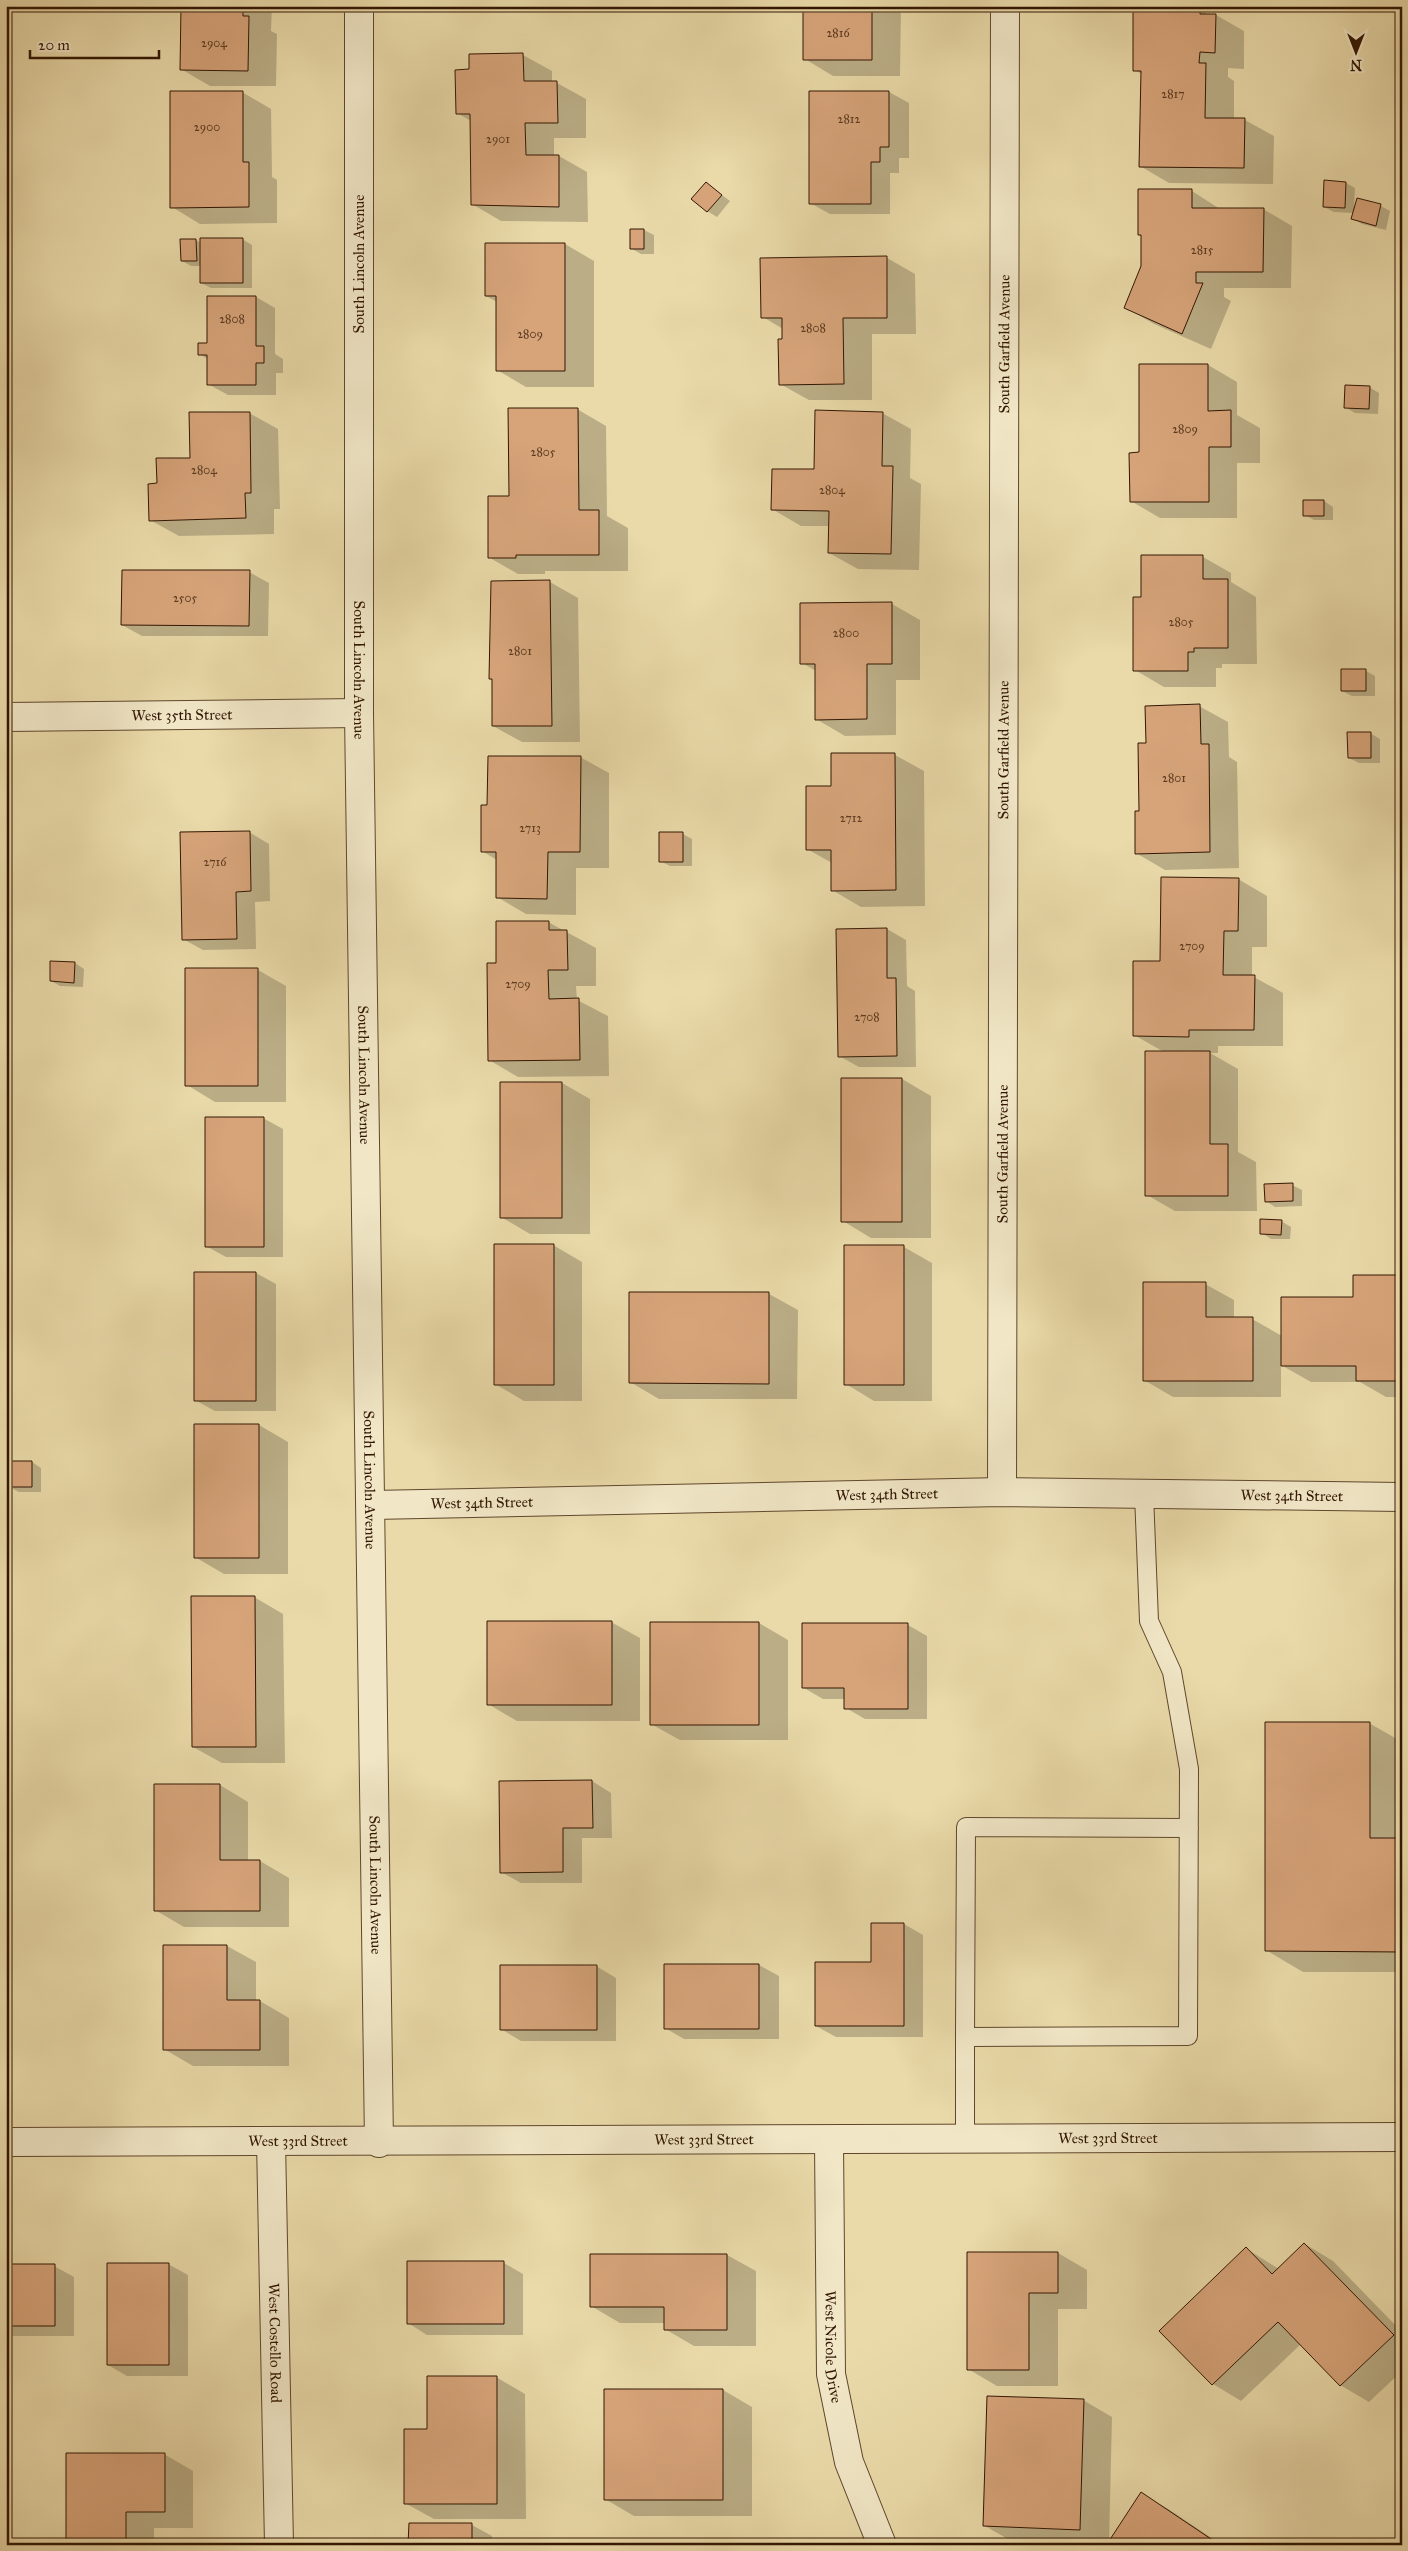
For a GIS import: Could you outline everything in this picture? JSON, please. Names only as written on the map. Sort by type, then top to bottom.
[{"type":"street","name":"South Lincoln Avenue","points":[[359,6],[359,713],[372,1505],[379,2142]]},
{"type":"street","name":"South Garfield Avenue","points":[[1002,1492],[1006,6]]},
{"type":"street","name":"West 35th Street","points":[[6,717],[359,713]]},
{"type":"street","name":"West 34th Street","points":[[372,1505],[1002,1492],[1402,1497]]},
{"type":"street","name":"West 33rd Street","points":[[6,2142],[829,2141],[1402,2137]]},
{"type":"street","name":"West Costello Road","points":[[271,2141],[280,2545]]},
{"type":"street","name":"West Nicole Drive","points":[[829,2141],[831,2374],[848,2462],[882,2545]]},
{"type":"lane","points":[[965,2037],[1188,2036],[1190,1770],[1172,1672],[1148,1621],[1144,1494]]},
{"type":"lane","points":[[965,2140],[966,1827],[1189,1828]]},
{"type":"building","points":[[181,6],[243,6],[243,16],[249,16],[248,71],[180,70]]},
{"type":"building","points":[[803,6],[872,6],[872,60],[803,60]]},
{"type":"building","points":[[1133,8],[1200,9],[1200,14],[1216,14],[1215,53],[1200,52],[1199,63],[1206,63],[1205,118],[1245,118],[1244,168],[1139,167],[1141,71],[1133,71]]},
{"type":"building","points":[[523,53],[524,81],[557,81],[558,123],[525,123],[526,155],[559,155],[559,207],[471,205],[470,114],[456,114],[455,70],[469,69],[469,54]]},
{"type":"building","points":[[170,91],[243,91],[243,162],[249,162],[249,207],[170,208]]},
{"type":"building","points":[[809,91],[889,91],[889,147],[880,147],[880,162],[871,162],[871,204],[809,204]]},
{"type":"building","points":[[1324,180],[1346,182],[1345,208],[1323,207]]},
{"type":"building","points":[[706,182],[722,195],[707,212],[691,199]]},
{"type":"building","points":[[1138,189],[1192,189],[1192,208],[1264,208],[1263,272],[1196,272],[1196,283],[1203,283],[1182,334],[1124,308],[1141,266],[1141,235],[1138,235]]},
{"type":"building","points":[[1357,198],[1381,204],[1376,226],[1351,219]]},
{"type":"building","points":[[630,229],[644,229],[644,249],[630,249]]},
{"type":"building","points":[[200,238],[243,238],[243,283],[200,283]]},
{"type":"building","points":[[180,239],[196,239],[197,261],[181,261]]},
{"type":"building","points":[[485,243],[565,243],[565,371],[496,371],[496,296],[485,296]]},
{"type":"building","points":[[887,256],[887,318],[843,318],[844,384],[779,385],[778,339],[782,339],[782,318],[761,318],[760,258]]},
{"type":"building","points":[[207,296],[256,296],[256,346],[264,346],[264,363],[256,363],[256,385],[207,385],[207,355],[198,355],[198,343],[207,343]]},
{"type":"building","points":[[1139,364],[1208,364],[1208,411],[1231,410],[1231,447],[1209,447],[1209,502],[1130,502],[1129,453],[1139,452]]},
{"type":"building","points":[[1345,385],[1370,386],[1369,409],[1344,408]]},
{"type":"building","points":[[508,408],[578,408],[579,510],[599,510],[599,555],[516,555],[516,558],[488,558],[488,496],[509,496]]},
{"type":"building","points":[[815,410],[883,412],[882,466],[893,466],[891,554],[828,553],[829,511],[771,510],[772,469],[814,469]]},
{"type":"building","points":[[189,412],[250,412],[251,493],[245,493],[246,518],[149,521],[148,484],[157,483],[156,458],[190,458]]},
{"type":"building","points":[[1303,500],[1324,500],[1324,516],[1303,516]]},
{"type":"building","points":[[1141,555],[1203,555],[1203,579],[1228,579],[1228,648],[1194,648],[1194,652],[1188,652],[1188,671],[1133,671],[1133,597],[1141,597]]},
{"type":"building","points":[[122,570],[250,570],[249,626],[121,625]]},
{"type":"building","points":[[550,580],[552,726],[492,726],[492,679],[489,679],[491,581]]},
{"type":"building","points":[[892,602],[892,664],[867,664],[867,719],[815,720],[815,664],[800,664],[800,603]]},
{"type":"building","points":[[1341,669],[1366,669],[1366,691],[1341,691]]},
{"type":"building","points":[[1200,704],[1201,744],[1209,744],[1210,852],[1135,854],[1135,811],[1139,811],[1138,743],[1146,743],[1145,706]]},
{"type":"building","points":[[1347,732],[1371,732],[1371,758],[1348,758]]},
{"type":"building","points":[[831,753],[895,753],[896,890],[831,891],[831,850],[806,850],[806,786],[831,786]]},
{"type":"building","points":[[488,756],[581,756],[580,852],[548,852],[547,899],[496,898],[496,852],[481,852],[481,805],[487,805]]},
{"type":"building","points":[[250,831],[251,891],[236,892],[237,939],[182,940],[180,832]]},
{"type":"building","points":[[659,832],[683,832],[683,862],[659,862]]},
{"type":"building","points":[[1161,877],[1239,878],[1238,931],[1224,931],[1223,975],[1255,975],[1254,1030],[1189,1030],[1189,1037],[1133,1036],[1133,961],[1160,961]]},
{"type":"building","points":[[496,921],[549,921],[549,930],[567,930],[568,970],[548,970],[549,999],[579,998],[580,1060],[488,1061],[487,963],[496,963]]},
{"type":"building","points":[[887,928],[887,978],[896,978],[897,1056],[838,1057],[836,929]]},
{"type":"building","points":[[50,961],[75,962],[74,983],[50,981]]},
{"type":"building","points":[[185,968],[258,968],[258,1086],[185,1086]]},
{"type":"building","points":[[1145,1051],[1210,1051],[1210,1144],[1228,1144],[1228,1196],[1145,1196]]},
{"type":"building","points":[[841,1078],[902,1078],[902,1222],[841,1222]]},
{"type":"building","points":[[500,1082],[562,1082],[562,1218],[500,1218]]},
{"type":"building","points":[[205,1117],[264,1117],[264,1247],[205,1247]]},
{"type":"building","points":[[1293,1183],[1293,1201],[1265,1202],[1264,1184]]},
{"type":"building","points":[[1260,1219],[1282,1220],[1281,1235],[1260,1234]]},
{"type":"building","points":[[494,1244],[554,1244],[554,1385],[494,1385]]},
{"type":"building","points":[[844,1245],[904,1245],[904,1385],[844,1385]]},
{"type":"building","points":[[194,1272],[256,1272],[256,1401],[194,1401]]},
{"type":"building","points":[[1353,1275],[1402,1275],[1402,1381],[1356,1381],[1356,1366],[1281,1366],[1281,1297],[1353,1297]]},
{"type":"building","points":[[1143,1282],[1206,1282],[1206,1317],[1253,1317],[1253,1381],[1143,1381]]},
{"type":"building","points":[[629,1292],[769,1292],[769,1384],[629,1383]]},
{"type":"building","points":[[194,1424],[259,1424],[259,1558],[194,1558]]},
{"type":"building","points":[[8,1461],[32,1461],[32,1487],[8,1487]]},
{"type":"building","points":[[191,1596],[255,1596],[256,1747],[192,1747]]},
{"type":"building","points":[[487,1621],[612,1621],[612,1705],[487,1705]]},
{"type":"building","points":[[650,1622],[759,1622],[759,1725],[650,1725]]},
{"type":"building","points":[[802,1623],[908,1623],[908,1709],[844,1709],[844,1688],[802,1688]]},
{"type":"building","points":[[1265,1722],[1370,1722],[1370,1838],[1402,1838],[1402,1952],[1265,1951]]},
{"type":"building","points":[[592,1780],[593,1828],[563,1828],[563,1872],[500,1873],[499,1781]]},
{"type":"building","points":[[154,1784],[220,1784],[220,1860],[260,1860],[260,1911],[154,1911]]},
{"type":"building","points":[[871,1923],[904,1923],[904,2026],[815,2026],[815,1962],[871,1962]]},
{"type":"building","points":[[163,1945],[227,1945],[227,2000],[260,2000],[260,2050],[163,2050]]},
{"type":"building","points":[[664,1964],[759,1964],[759,2029],[664,2029]]},
{"type":"building","points":[[500,1965],[597,1965],[597,2030],[500,2030]]},
{"type":"building","points":[[1304,2243],[1394,2335],[1340,2386],[1278,2322],[1212,2385],[1159,2331],[1246,2247],[1272,2274]]},
{"type":"building","points":[[967,2252],[1058,2252],[1058,2293],[1029,2293],[1029,2370],[967,2370]]},
{"type":"building","points":[[590,2254],[727,2254],[727,2330],[664,2330],[664,2307],[590,2307]]},
{"type":"building","points":[[407,2261],[504,2261],[504,2324],[407,2324]]},
{"type":"building","points":[[107,2263],[169,2263],[169,2365],[107,2365]]},
{"type":"building","points":[[6,2264],[55,2264],[55,2326],[6,2326]]},
{"type":"building","points":[[427,2376],[497,2376],[497,2504],[404,2504],[404,2429],[427,2429]]},
{"type":"building","points":[[604,2389],[723,2389],[723,2500],[604,2500]]},
{"type":"building","points":[[987,2396],[1084,2399],[1080,2530],[983,2526]]},
{"type":"building","points":[[66,2453],[165,2453],[165,2512],[126,2512],[126,2545],[66,2545]]},
{"type":"building","points":[[1141,2492],[1220,2545],[1115,2545],[1109,2541]]},
{"type":"building","points":[[409,2523],[472,2523],[472,2545],[408,2545]]}]
